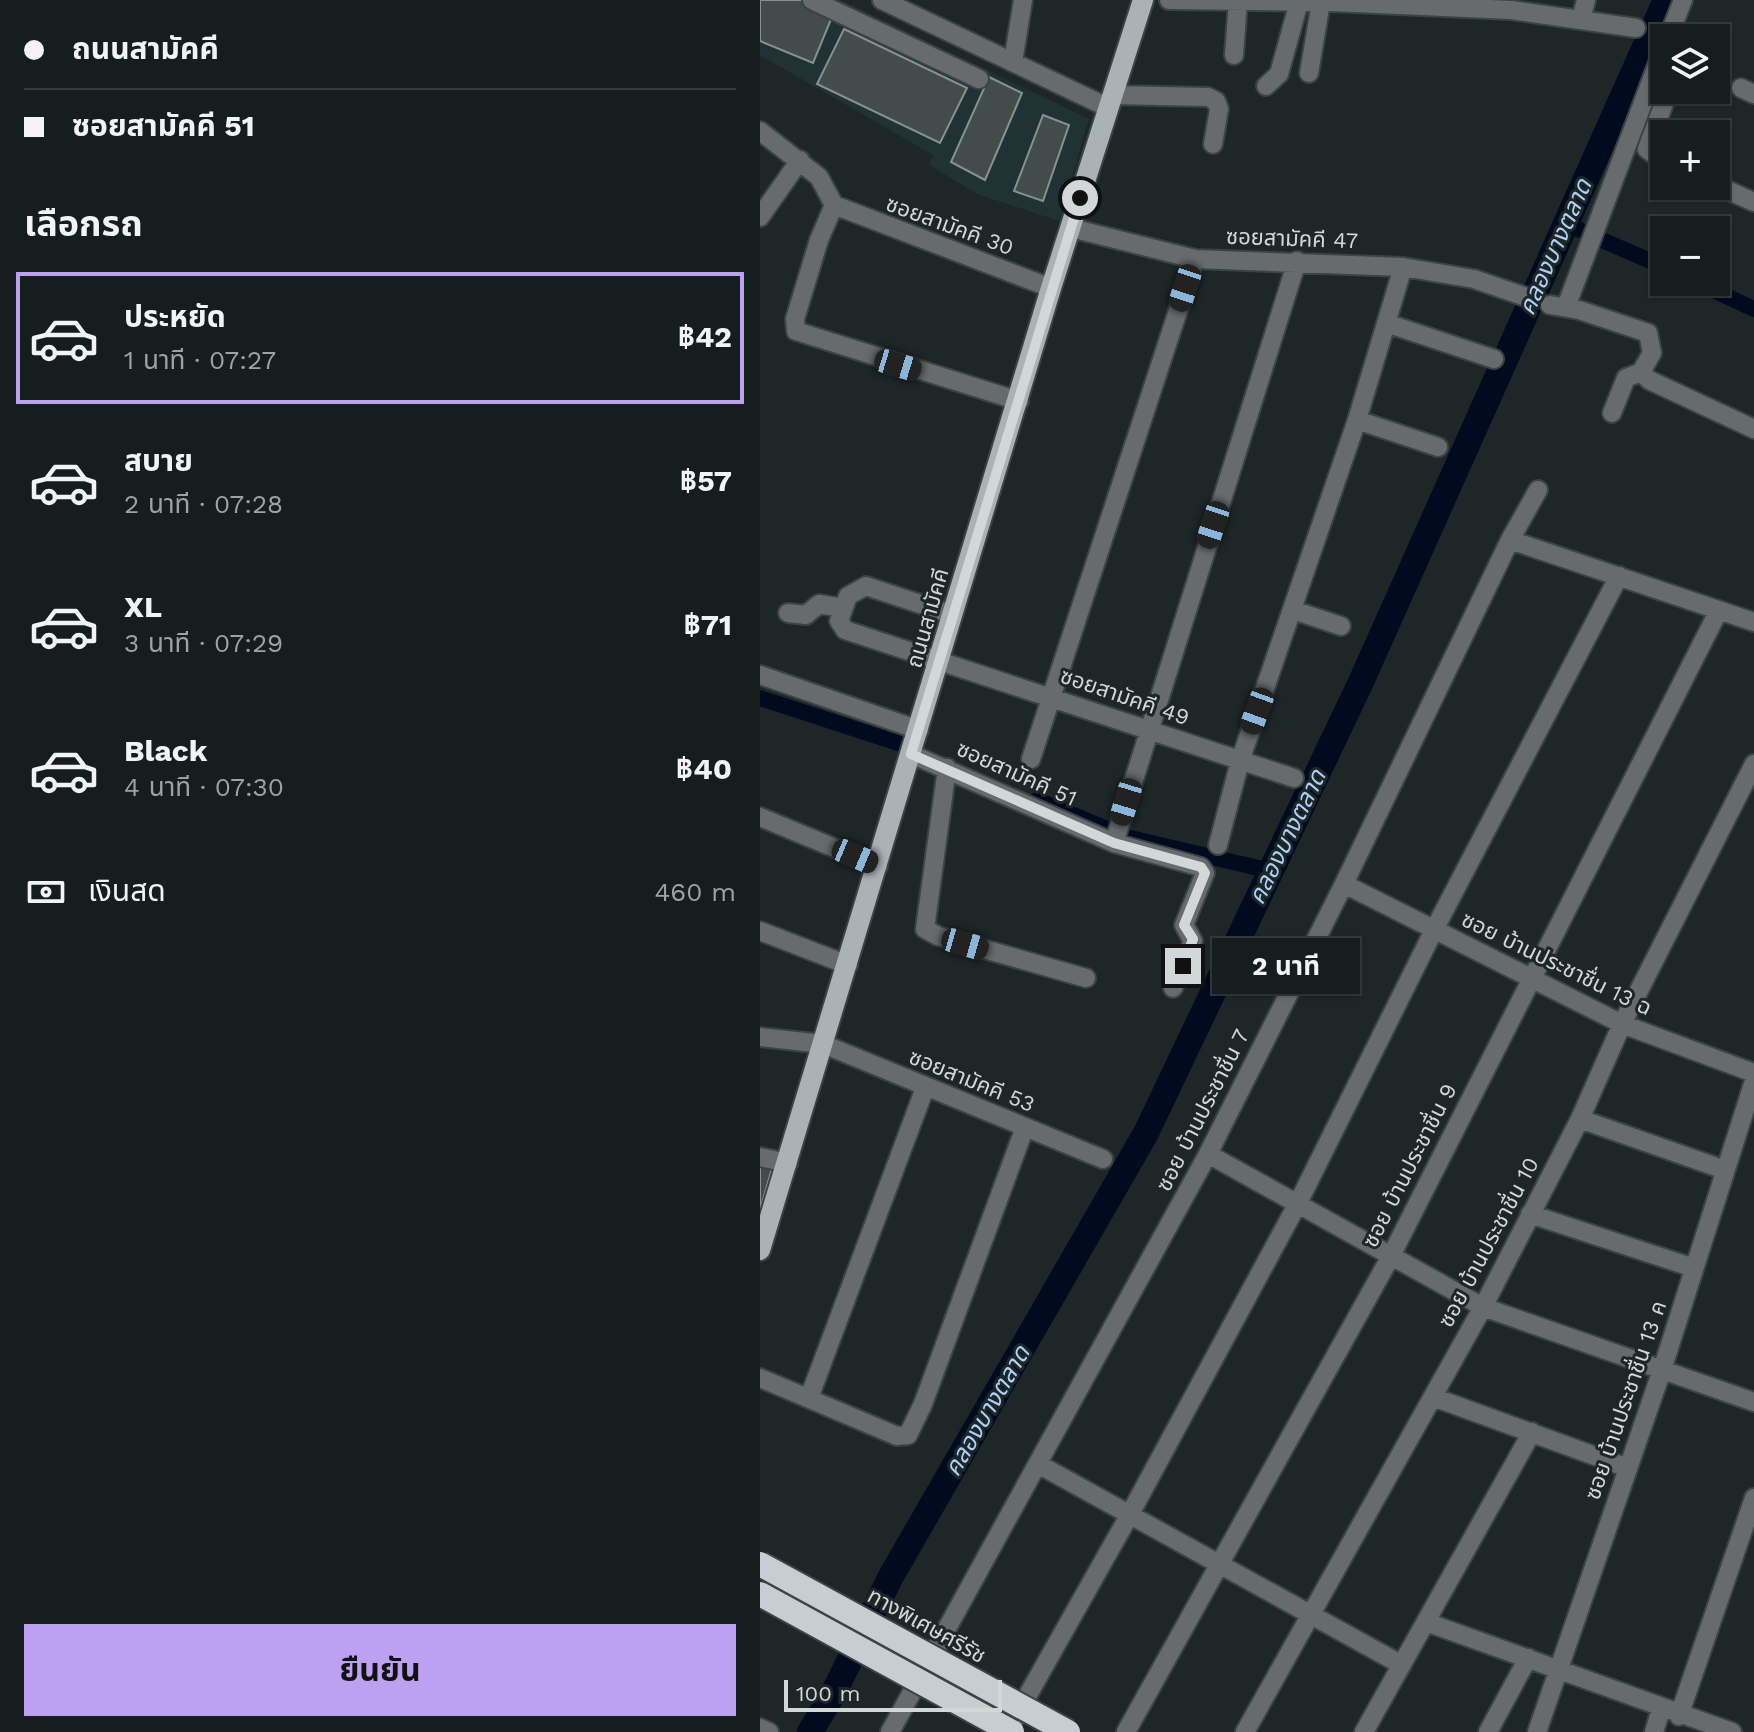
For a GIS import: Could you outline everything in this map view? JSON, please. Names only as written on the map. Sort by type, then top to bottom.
[{"type":"highway","name":"ทางพิเศษศรีรัช","points":[[760,1564],[1068,1732]]},
{"type":"highway","points":[[760,1594],[1009,1732]]},
{"type":"main road","name":"ถนนสามัคคี","points":[[760,1250],[1051,288],[1143,0]]},
{"type":"street","points":[[812,0],[979,79]]},
{"type":"street","points":[[882,0],[1013,62],[1110,101],[1208,97],[1216,101],[1219,109],[1213,144]]},
{"type":"street","points":[[1013,62],[1023,0]]},
{"type":"street","points":[[1169,0],[1512,5],[1636,28]]},
{"type":"street","points":[[1581,20],[1586,0]]},
{"type":"street","points":[[1674,24],[1683,0]]},
{"type":"street","points":[[1234,55],[1238,1]]},
{"type":"street","points":[[1266,86],[1279,74],[1299,2]]},
{"type":"street","points":[[1309,73],[1321,2]]},
{"type":"street","points":[[1612,413],[1626,378],[1641,372],[1652,353],[1648,333],[1558,306],[1650,81]]},
{"type":"street","points":[[760,131],[819,177],[834,205],[819,240],[795,319],[796,331],[1019,401]]},
{"type":"street","points":[[760,217],[800,160]]},
{"type":"street","points":[[1730,191],[1754,202]]},
{"type":"street","name":"ซอยสามัคคี 30","points":[[834,205],[1051,288]]},
{"type":"street","name":"ซอยสามัคคี 47","points":[[1071,228],[1195,259],[1403,267],[1519,293]]},
{"type":"street","points":[[1031,759],[1195,259]]},
{"type":"street","points":[[1116,837],[1297,261]]},
{"type":"street","points":[[1218,845],[1240,761],[1357,420],[1403,267]]},
{"type":"street","points":[[1386,323],[1494,359]]},
{"type":"street","points":[[1641,372],[1659,387],[1754,429]]},
{"type":"street","points":[[1357,420],[1438,447]]},
{"type":"street","name":"ซอย บ้านประชาชื่น 7","points":[[890,1732],[1208,1154],[1344,884],[1510,540],[1538,490]]},
{"type":"street","points":[[1510,540],[1754,622]]},
{"type":"street","points":[[1009,1732],[1298,1203],[1434,930],[1619,576]]},
{"type":"street","points":[[788,613],[806,615],[819,604],[843,608],[848,596],[866,586],[953,615]]},
{"type":"street","name":"ซอยสามัคคี 49","points":[[843,608],[839,621],[845,630],[1294,778]]},
{"type":"street","points":[[1293,610],[1341,626]]},
{"type":"street","name":"ซอย บ้านประชาชื่น 9","points":[[1126,1732],[1391,1256],[1719,610]]},
{"type":"street","points":[[760,675],[919,730]]},
{"type":"street","name":"ซอยสามัคคี 51","points":[[911,754],[1204,871],[1203,882],[1184,925],[1193,941],[1173,988]]},
{"type":"street","name":"ซอย บ้านประชาชื่น 10","points":[[1245,1732],[1483,1307],[1580,1119],[1622,1024],[1754,764]]},
{"type":"street","points":[[947,768],[924,918],[926,931],[1086,978]]},
{"type":"street","points":[[760,817],[878,866]]},
{"type":"street","name":"ซอย บ้านประชาชื่น 13 ฉ","points":[[1344,884],[1622,1024],[1754,1073]]},
{"type":"street","points":[[760,931],[848,965]]},
{"type":"street","name":"ซอยสามัคคี 53","points":[[760,1037],[823,1044],[1103,1159]]},
{"type":"street","name":"ซอย บ้านประชาชื่น 13 ค","points":[[1537,1732],[1662,1370],[1754,1081]]},
{"type":"street","points":[[809,1398],[925,1088]]},
{"type":"street","points":[[1580,1119],[1725,1170]]},
{"type":"street","points":[[760,1378],[897,1436],[908,1435],[923,1404],[1025,1127]]},
{"type":"street","points":[[1208,1154],[1483,1307],[1754,1402]]},
{"type":"street","points":[[760,1157],[788,1163]]},
{"type":"street","points":[[1530,1214],[1694,1268]]},
{"type":"street","points":[[1433,1397],[1628,1468]]},
{"type":"street","points":[[1364,1732],[1532,1432]]},
{"type":"street","points":[[1038,1464],[1402,1665]]},
{"type":"street","points":[[1654,1732],[1670,1712],[1754,1498]]},
{"type":"street","points":[[1426,1622],[1732,1732]]},
{"type":"street","points":[[1488,1732],[1528,1658]]},
{"type":"street","points":[[760,1728],[769,1732]]},
{"type":"shaded area","points":[[760,0],[841,0],[1089,119],[1059,221],[977,194],[929,165],[933,155],[760,55]]},
{"type":"building","points":[[760,0],[806,0],[834,12],[813,63],[760,41]]},
{"type":"building","points":[[844,29],[967,88],[940,143],[817,84]]},
{"type":"building","points":[[989,77],[1022,93],[985,180],[951,162]]},
{"type":"building","points":[[1043,115],[1069,125],[1043,201],[1014,191]]},
{"type":"building","points":[[760,1163],[773,1165],[760,1210]]},
{"type":"waterway","name":"คลองบางตลาด","points":[[810,1732],[834,1692],[890,1578],[1146,1133],[1360,684],[1666,0]]},
{"type":"waterway","points":[[1566,224],[1580,230]]},
{"type":"waterway","points":[[1602,240],[1650,261]]},
{"type":"waterway","points":[[1726,296],[1754,309]]},
{"type":"waterway","points":[[760,698],[904,745]]},
{"type":"waterway","points":[[1037,800],[1126,837],[1271,871]]},
{"type":"route","points":[[1080,198],[911,754],[1114,843],[1201,867],[1205,873],[1203,882],[1184,925],[1193,939],[1183,966]]}]
